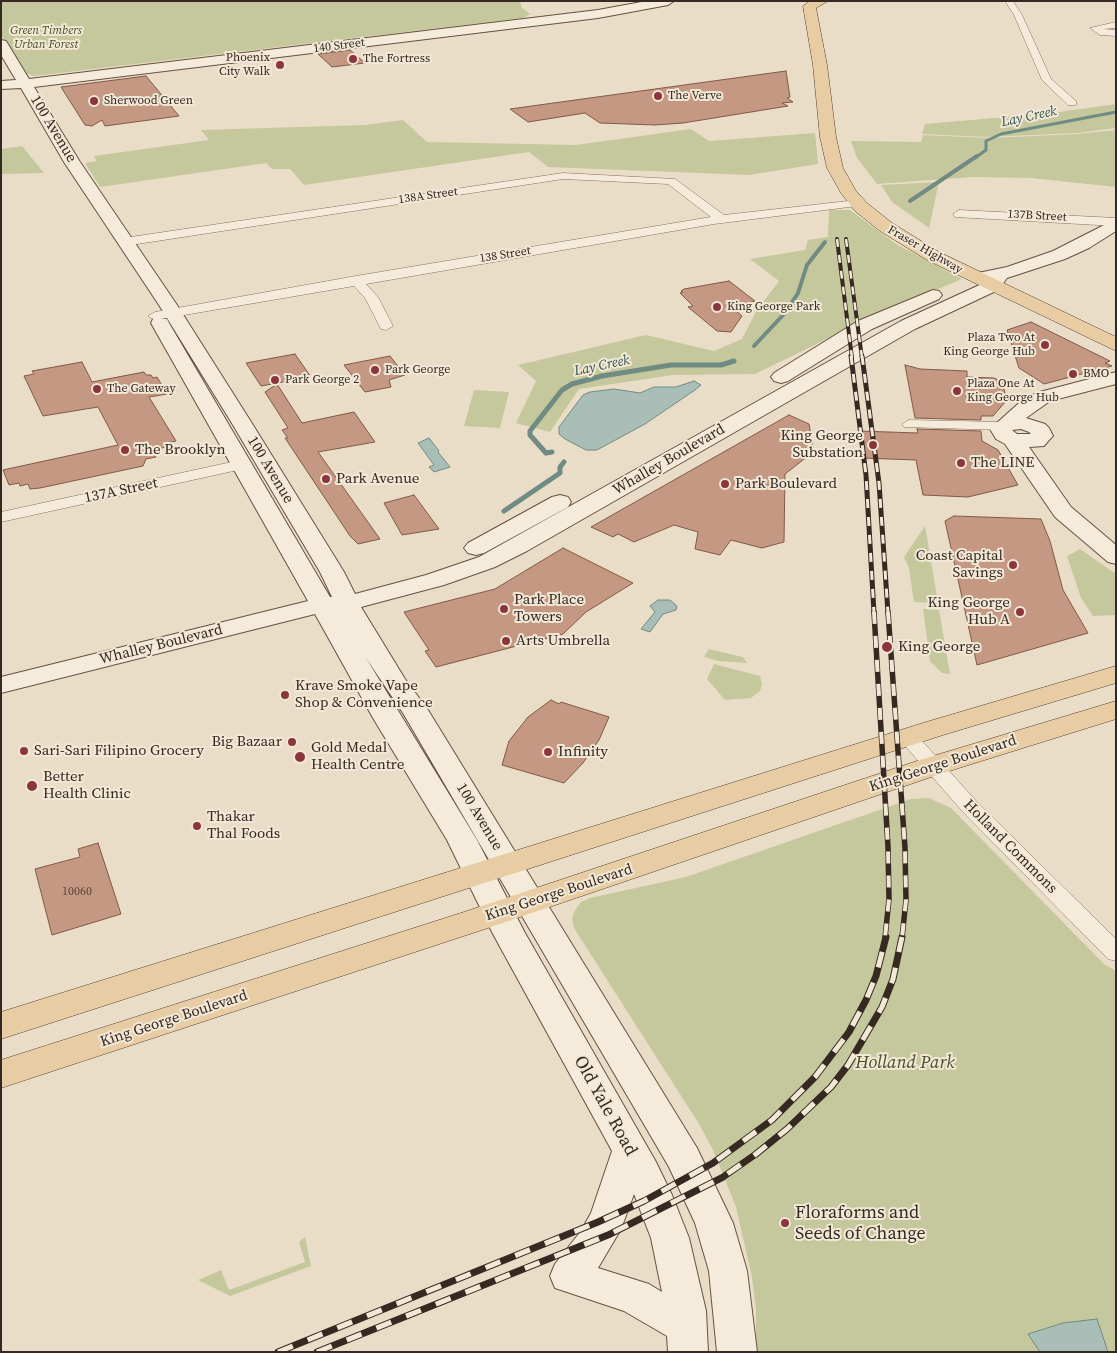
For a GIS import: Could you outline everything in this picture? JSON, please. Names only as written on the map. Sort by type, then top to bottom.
[{"type":"main road","name":"140 Street","points":[[546,19],[643,1]]},
{"type":"main road","name":"140 Street","points":[[12,80],[546,19],[668,1]]},
{"type":"main road","name":"Fraser Highway","points":[[827,19],[824,1],[809,6],[820,65],[828,137],[838,176],[843,186],[857,203],[900,237],[1116,344]]},
{"type":"main road","points":[[531,9],[546,19]]},
{"type":"main road","name":"Fraser Highway","points":[[829,36],[842,138],[856,175],[875,197],[912,228],[989,280],[1116,332]]},
{"type":"main road","name":"100 Avenue","points":[[1,44],[12,80],[74,192]]},
{"type":"main road","name":"100 Avenue","points":[[12,80],[124,242],[164,314],[241,465],[336,599]]},
{"type":"main road","name":"Whalley Boulevard","points":[[1,685],[336,599],[435,580],[503,554],[847,358],[989,280],[1075,248],[1116,223]]},
{"type":"main road","name":"100 Avenue","points":[[127,275],[164,314],[243,425],[336,599],[386,718],[408,748],[462,840],[494,871]]},
{"type":"main road","points":[[1007,431],[1026,407],[1043,397],[1116,378]]},
{"type":"main road","points":[[1007,431],[1023,423],[1037,435],[1036,455],[1051,480],[1066,497],[1116,541]]},
{"type":"main road","points":[[1007,431],[1063,512],[1116,557]]},
{"type":"main road","points":[[1,1026],[494,871],[908,737],[1116,674]]},
{"type":"main road","name":"King George Boulevard","points":[[1,1074],[514,908],[934,766],[1116,710]]},
{"type":"main road","name":"Old Yale Road","points":[[494,871],[514,908],[630,1150],[659,1206],[680,1276],[688,1339]]},
{"type":"main road","name":"Old Yale Road","points":[[514,908],[684,1159],[702,1193],[714,1223],[728,1271],[737,1352]]},
{"type":"main road","points":[[630,1150],[608,1218],[594,1244],[569,1276],[635,1297],[688,1339]]},
{"type":"street","points":[[1009,1],[1018,15],[1047,80],[1072,103]]},
{"type":"street","points":[[1116,25],[1094,28],[1103,33],[1116,33]]},
{"type":"street","name":"138A Street","points":[[124,242],[564,176],[671,181],[721,218]]},
{"type":"street","name":"138 Street","points":[[164,314],[721,218],[857,203]]},
{"type":"street","name":"137B Street","points":[[959,214],[1012,215],[1116,223]]},
{"type":"street","points":[[356,280],[372,298],[386,326]]},
{"type":"street","points":[[1037,435],[1037,419],[1055,402],[1116,385]]},
{"type":"street","points":[[909,424],[982,427],[1007,431]]},
{"type":"street","name":"137A Street","points":[[1,517],[241,465]]},
{"type":"street","name":"Holland Commons","points":[[908,737],[970,807],[1116,953]]},
{"type":"green space","name":"Green Timbers Urban Forest","points":[[1,1],[520,1],[522,8],[530,14],[523,18],[34,76],[24,73],[1,35]]},
{"type":"green space","points":[[1116,104],[1116,128],[1077,133],[987,137],[922,134],[925,124],[1052,113]]},
{"type":"green space","points":[[403,120],[427,142],[576,145],[691,129],[709,141],[815,133],[818,164],[749,175],[548,167],[529,152],[304,185],[290,169],[272,169],[266,163],[100,187],[85,163],[97,161],[94,156],[209,140],[201,130],[365,125]]},
{"type":"green space","points":[[1116,130],[1116,187],[1031,178],[973,177],[877,184],[857,158],[851,141],[921,142],[923,135],[989,138],[1077,134]]},
{"type":"green space","points":[[22,146],[44,173],[1,174],[1,149]]},
{"type":"green space","points":[[939,182],[929,228],[892,202],[881,185]]},
{"type":"green space","points":[[829,210],[850,210],[896,244],[962,279],[880,313],[755,374],[673,375],[579,389],[550,432],[516,423],[536,381],[518,365],[646,335],[714,351],[742,339],[757,310],[779,281],[750,259],[805,250],[808,240],[828,237]]},
{"type":"green space","points":[[474,390],[509,392],[500,428],[464,426]]},
{"type":"green space","points":[[925,526],[938,603],[914,602],[909,568],[904,557]]},
{"type":"green space","points":[[1080,549],[1116,574],[1116,615],[1093,616],[1081,598],[1067,556]]},
{"type":"green space","points":[[923,609],[939,610],[950,674],[942,673],[930,661]]},
{"type":"green space","points":[[709,649],[743,657],[747,663],[718,661],[704,657]]},
{"type":"green space","points":[[714,664],[760,676],[762,685],[760,691],[751,698],[725,700],[707,679]]},
{"type":"green space","name":"Holland Park","points":[[929,798],[951,808],[1104,964],[1116,971],[1116,1352],[756,1352],[756,1310],[752,1277],[736,1207],[713,1150],[699,1124],[574,928],[572,919],[574,912],[581,902],[590,898],[686,877],[911,799]]},
{"type":"green space","points":[[305,1237],[311,1266],[230,1296],[198,1280],[221,1270],[229,1290],[305,1262],[299,1242]]},
{"type":"water","points":[[694,381],[701,385],[645,424],[597,450],[586,450],[559,434],[559,427],[583,395],[590,392],[614,389],[640,393],[654,387],[676,387]]},
{"type":"water","points":[[429,438],[450,467],[434,472],[429,467],[434,465],[418,443]]},
{"type":"water","points":[[658,600],[670,600],[677,606],[676,610],[663,614],[650,632],[641,629],[655,612],[650,606]]},
{"type":"water","points":[[1097,1319],[1108,1352],[1040,1352],[1028,1334],[1063,1323]]},
{"type":"building","name":"The Fortress","points":[[350,50],[365,63],[332,67],[318,54]]},
{"type":"building","points":[[786,71],[790,97],[787,98],[793,102],[782,103],[788,106],[683,123],[655,125],[600,123],[585,113],[528,122],[510,109]]},
{"type":"building","name":"Sherwood Green","points":[[146,76],[179,116],[105,126],[102,120],[92,126],[85,125],[61,87]]},
{"type":"building","name":"King George Park","points":[[729,281],[755,301],[751,302],[753,304],[749,305],[751,306],[734,309],[742,316],[731,332],[717,331],[688,307],[693,306],[680,293],[684,289]]},
{"type":"building","name":"Plaza Two At King George Hub","points":[[1031,322],[1110,361],[1105,363],[1112,366],[1044,384],[1019,368],[1007,330]]},
{"type":"building","name":"Park George 2","points":[[295,354],[311,377],[261,386],[246,363]]},
{"type":"building","name":"Park George","points":[[390,356],[405,375],[389,380],[391,387],[365,392],[344,365]]},
{"type":"building","points":[[82,362],[92,382],[144,372],[153,378],[157,377],[167,394],[149,397],[176,441],[167,443],[169,446],[155,450],[153,452],[156,457],[146,459],[143,466],[40,488],[30,489],[28,484],[20,486],[19,483],[9,485],[3,470],[118,445],[98,407],[43,416],[24,376],[34,374],[32,371]]},
{"type":"building","name":"Plaza One At King George Hub","points":[[905,365],[920,369],[967,371],[967,377],[994,378],[1002,382],[1007,400],[993,416],[981,416],[981,420],[915,418]]},
{"type":"building","name":"Park Avenue","points":[[277,384],[302,423],[354,412],[375,442],[318,452],[380,539],[358,544],[350,536],[285,438],[288,438],[282,430],[288,428],[265,392]]},
{"type":"building","name":"Park Boulevard","points":[[789,415],[809,424],[813,448],[812,453],[785,474],[784,542],[762,548],[731,540],[720,555],[695,549],[698,532],[674,525],[634,542],[618,534],[613,537],[591,527]]},
{"type":"building","name":"The LINE","points":[[917,429],[981,431],[982,441],[998,450],[1018,485],[968,497],[923,495],[916,460],[862,458],[859,431],[918,433]]},
{"type":"building","points":[[414,495],[439,529],[402,535],[384,503]]},
{"type":"building","name":"King George Hub A","points":[[954,516],[1041,519],[1050,541],[1063,590],[1088,633],[977,665],[945,521]]},
{"type":"building","name":"Park Place Towers","points":[[563,548],[633,583],[586,612],[563,634],[436,667],[425,651],[429,650],[404,612],[495,589]]},
{"type":"building","name":"Infinity","points":[[551,700],[559,704],[561,702],[609,717],[599,740],[583,763],[564,783],[502,765],[509,741],[528,717]]},
{"type":"building","points":[[98,843],[121,914],[52,935],[35,869],[80,857],[78,849]]},
{"type":"waterway","name":"Lay Creek","points":[[975,158],[986,150],[986,141],[1001,134],[1116,112]]},
{"type":"waterway","name":"Lay Creek","points":[[910,201],[977,156]]},
{"type":"waterway","name":"Lay Creek","points":[[754,346],[785,313],[798,293],[807,265],[825,242]]},
{"type":"waterway","name":"Lay Creek","points":[[552,452],[546,453],[530,435],[530,431],[562,390],[572,384],[602,376],[671,365],[721,365],[734,361]]},
{"type":"waterway","name":"Lay Creek","points":[[504,511],[560,473],[560,467],[564,462]]},
{"type":"railway","points":[[837,239],[852,358]]},
{"type":"railway","points":[[846,239],[862,358]]},
{"type":"railway","points":[[851,356],[866,475],[874,613]]},
{"type":"railway","points":[[862,356],[879,483],[888,613]]},
{"type":"railway","points":[[874,612],[888,847],[889,899],[885,938]]},
{"type":"railway","points":[[888,612],[905,848],[906,900],[902,938]]},
{"type":"railway","points":[[278,1352],[598,1222],[644,1201],[713,1163],[772,1120],[815,1077],[849,1032],[866,1000],[876,976],[886,937]]},
{"type":"railway","points":[[317,1352],[608,1235],[723,1177],[756,1154],[787,1129],[831,1087],[848,1065],[882,1007],[893,979],[902,937]]},
{"type":"place","name":"The Fortress","points":[[353,59]]},
{"type":"place","name":"Phoenix City Walk","points":[[280,65]]},
{"type":"place","name":"The Verve","points":[[658,96]]},
{"type":"place","name":"Sherwood Green","points":[[94,101]]},
{"type":"place","name":"King George Park","points":[[717,307]]},
{"type":"place","name":"Plaza Two At King George Hub","points":[[1045,345]]},
{"type":"place","name":"Park George","points":[[375,370]]},
{"type":"place","name":"BMO","points":[[1073,374]]},
{"type":"place","name":"Park George 2","points":[[275,380]]},
{"type":"place","name":"The Gateway","points":[[97,389]]},
{"type":"place","name":"Plaza One At King George Hub","points":[[957,391]]},
{"type":"place","name":"King George Substation","points":[[873,445]]},
{"type":"place","name":"The Brooklyn","points":[[125,450]]},
{"type":"place","name":"The LINE","points":[[961,463]]},
{"type":"place","name":"Park Avenue","points":[[326,479]]},
{"type":"place","name":"Park Boulevard","points":[[725,484]]},
{"type":"place","name":"Coast Capital Savings","points":[[1013,565]]},
{"type":"place","name":"Park Place Towers","points":[[504,609]]},
{"type":"place","name":"King George Hub A","points":[[1020,612]]},
{"type":"place","name":"Arts Umbrella","points":[[506,641]]},
{"type":"place","name":"King George","points":[[887,647]]},
{"type":"place","name":"Krave Smoke Vape Shop & Convenience","points":[[285,695]]},
{"type":"place","name":"Big Bazaar","points":[[292,742]]},
{"type":"place","name":"Sari-Sari Filipino Grocery","points":[[24,751]]},
{"type":"place","name":"Infinity","points":[[548,752]]},
{"type":"place","name":"Gold Medal Health Centre","points":[[300,757]]},
{"type":"place","name":"Better Health Clinic","points":[[32,786]]},
{"type":"place","name":"Thakar Thal Foods","points":[[197,826]]},
{"type":"place","name":"Floraforms and Seeds of Change","points":[[785,1223]]}]
